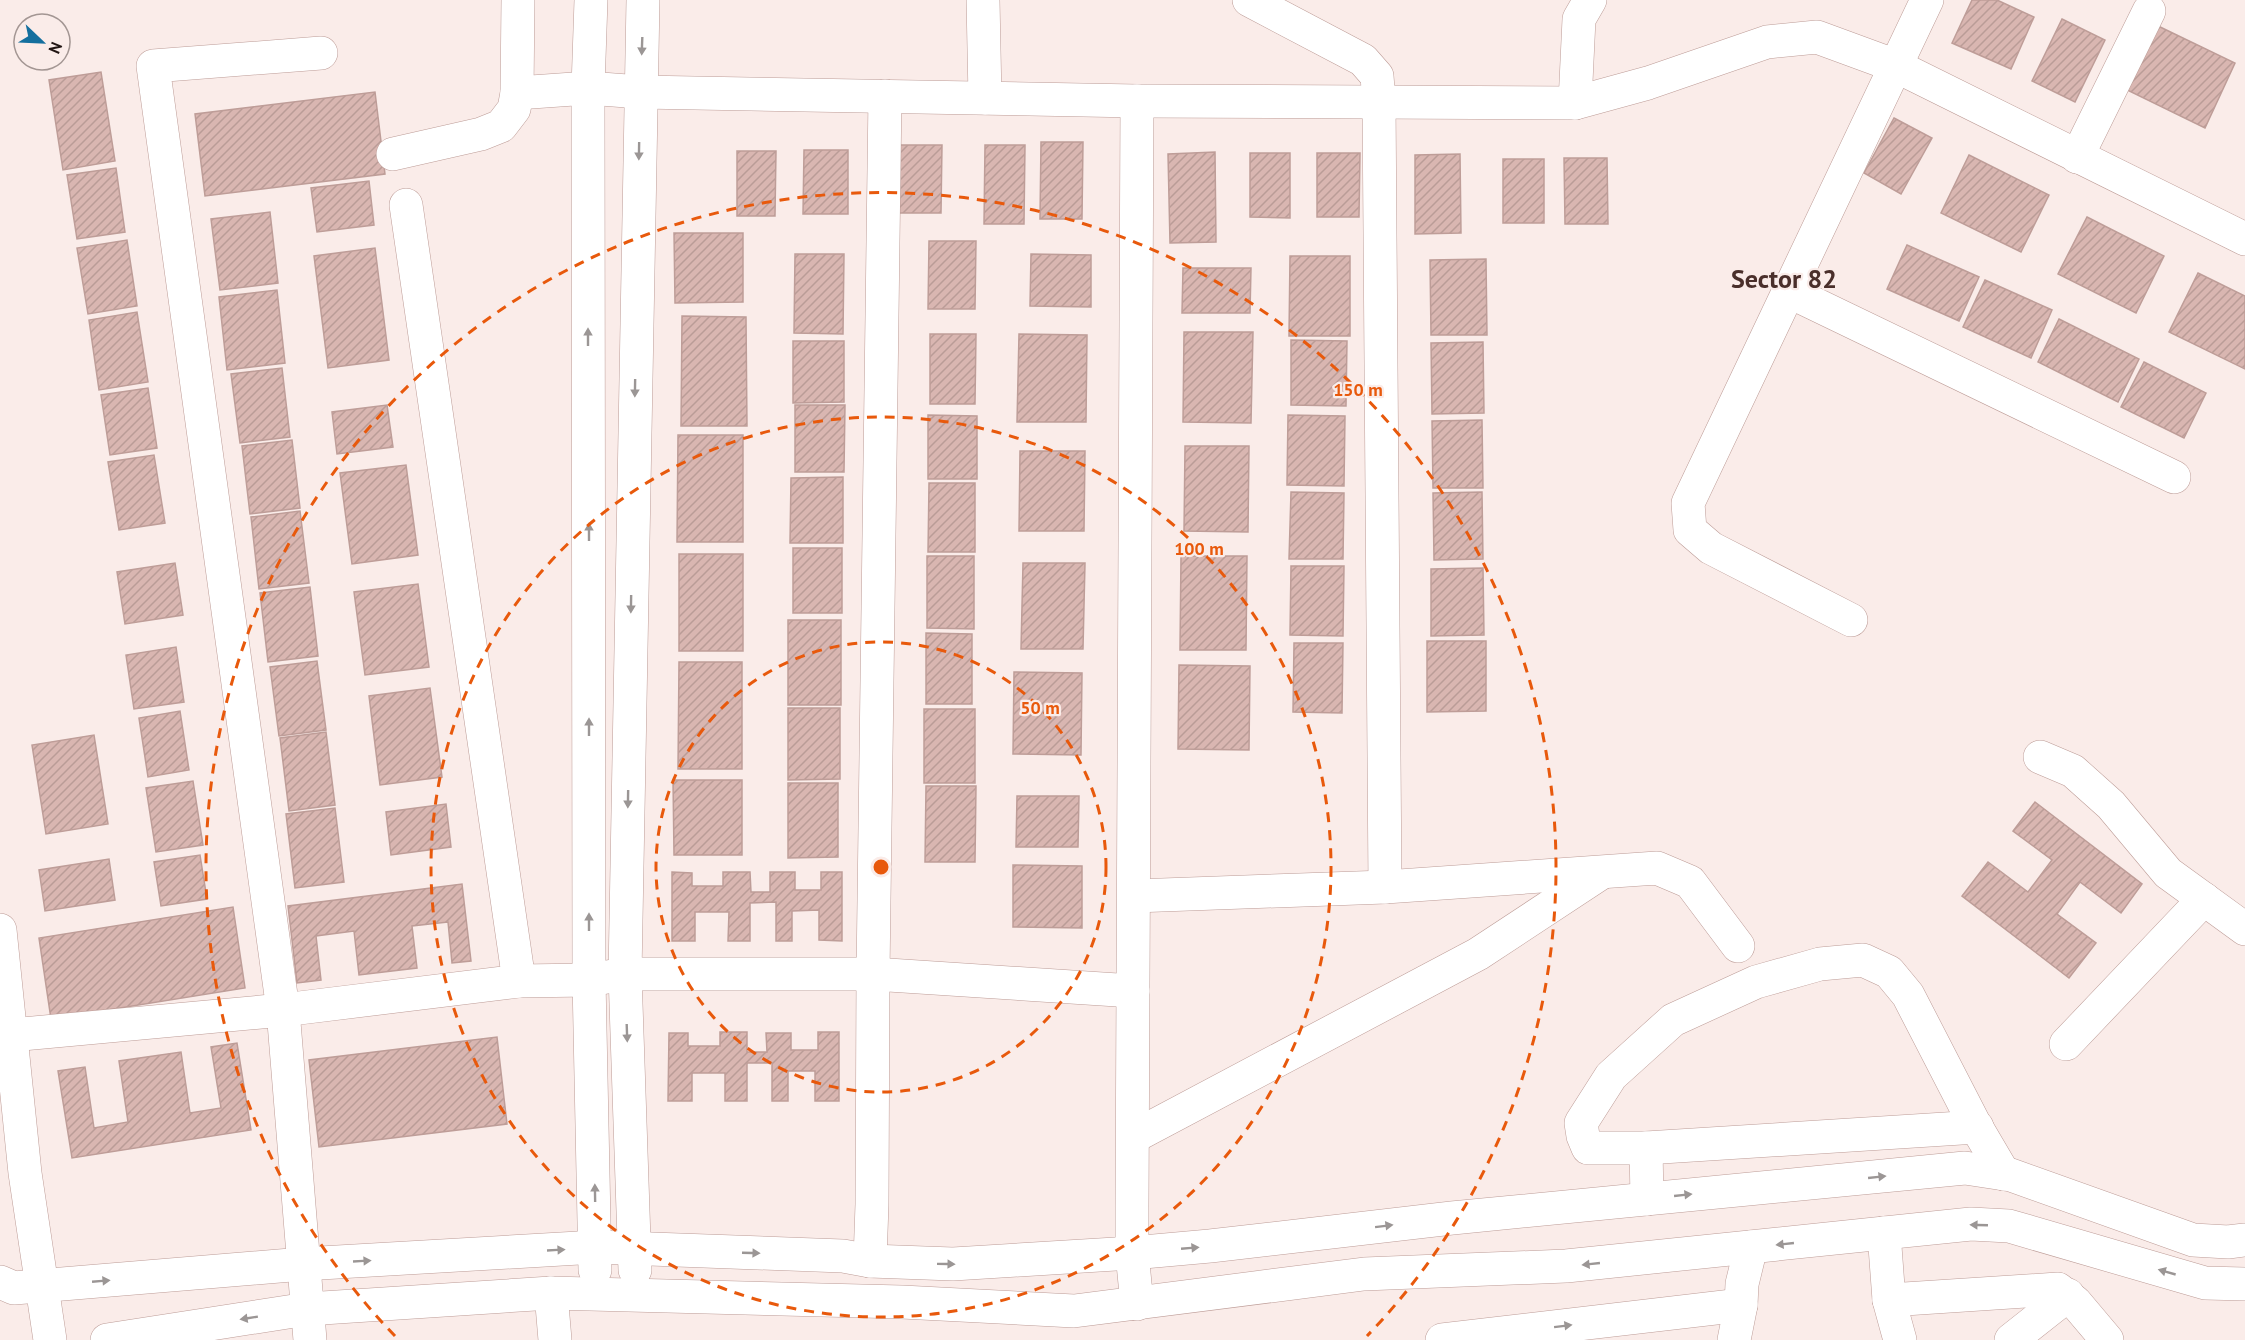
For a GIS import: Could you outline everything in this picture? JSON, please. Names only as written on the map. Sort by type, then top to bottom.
[{"type":"street","points":[[393,154],[481,134],[501,126],[514,109],[517,93],[518,0]]},
{"type":"street","points":[[591,0],[588,88],[589,980],[596,1247],[595,1293]]},
{"type":"street","points":[[635,1294],[636,1249],[625,974],[643,0]]},
{"type":"street","points":[[983,0],[985,98]]},
{"type":"street","points":[[1249,0],[1363,60],[1377,76],[1385,887]]},
{"type":"street","points":[[1575,103],[1579,19],[1590,0]]},
{"type":"street","points":[[1851,620],[1711,548],[1690,530],[1688,503],[1927,0]]},
{"type":"street","points":[[2077,157],[2149,11]]},
{"type":"street","points":[[517,93],[588,88],[640,92],[1137,101],[1575,103],[1648,83],[1767,42],[1817,38],[1896,66],[2245,239]]},
{"type":"street","points":[[309,1325],[283,1010],[153,66],[321,53]]},
{"type":"street","points":[[870,1261],[885,96]]},
{"type":"street","points":[[1137,101],[1132,1137],[1132,1253],[1137,1304]]},
{"type":"street","points":[[406,205],[519,981]]},
{"type":"street","points":[[1788,291],[2174,477]]},
{"type":"street","points":[[2040,757],[2073,771],[2111,805],[2168,873],[2245,929]]},
{"type":"street","points":[[1134,896],[1385,887],[1658,868],[1690,882],[1738,946]]},
{"type":"street","points":[[1132,1137],[1478,954],[1602,872]]},
{"type":"street","points":[[2066,1044],[2204,899]]},
{"type":"street","points":[[0,930],[25,1173],[50,1340]]},
{"type":"street","points":[[1977,1127],[1646,1148],[1588,1148],[1581,1123],[1611,1077],[1673,1020],[1756,982],[1820,964],[1863,960],[1889,972],[1908,995],[2004,1174]]},
{"type":"street","points":[[11,1035],[283,1010],[519,981],[589,980],[625,974],[873,974],[1133,991]]},
{"type":"street","points":[[1646,1148],[1647,1199]]},
{"type":"street","points":[[0,1282],[14,1288],[303,1264],[596,1247],[843,1256],[870,1261],[953,1264],[1210,1246],[1452,1218],[1965,1168],[2004,1174],[2193,1240],[2228,1242],[2245,1240]]},
{"type":"street","points":[[107,1340],[309,1325],[551,1293],[902,1302],[1074,1311],[1364,1274],[1566,1266],[1971,1224],[2008,1226],[2205,1283],[2245,1284]]},
{"type":"street","points":[[1884,1233],[1889,1300],[1900,1340]]},
{"type":"street","points":[[2193,1240],[2205,1283]]},
{"type":"street","points":[[1734,1340],[1751,1247]]},
{"type":"street","points":[[1889,1300],[2058,1289],[2068,1295],[2107,1340]]},
{"type":"street","points":[[551,1293],[555,1340]]},
{"type":"street","points":[[1442,1340],[1741,1294]]},
{"type":"street","points":[[2012,1340],[2068,1295]]},
{"type":"building","points":[[1972,0],[1997,0],[2034,17],[2011,69],[1952,43]]},
{"type":"building","points":[[2062,19],[2105,40],[2075,102],[2032,81]]},
{"type":"building","points":[[2156,25],[2235,63],[2205,128],[2123,88]]},
{"type":"building","points":[[101,72],[115,161],[63,170],[49,80]]},
{"type":"building","points":[[375,92],[385,174],[205,196],[195,114]]},
{"type":"building","points":[[1894,118],[1932,138],[1901,194],[1864,173]]},
{"type":"building","points":[[1041,142],[1083,142],[1082,219],[1040,219]]},
{"type":"building","points":[[897,145],[942,145],[941,213],[896,213]]},
{"type":"building","points":[[985,145],[1025,145],[1024,224],[984,224]]},
{"type":"building","points":[[804,150],[848,150],[848,214],[803,214]]},
{"type":"building","points":[[737,151],[776,151],[775,216],[737,216]]},
{"type":"building","points":[[1215,152],[1216,242],[1170,243],[1168,154]]},
{"type":"building","points":[[1250,153],[1290,153],[1290,218],[1250,217]]},
{"type":"building","points":[[1317,153],[1360,153],[1359,217],[1317,217]]},
{"type":"building","points":[[1460,154],[1461,233],[1415,234],[1415,155]]},
{"type":"building","points":[[1969,155],[2049,195],[2021,252],[1941,213]]},
{"type":"building","points":[[1564,158],[1607,158],[1608,224],[1565,224]]},
{"type":"building","points":[[1503,159],[1544,159],[1544,223],[1503,223]]},
{"type":"building","points":[[116,168],[125,232],[77,239],[67,175]]},
{"type":"building","points":[[369,181],[374,225],[317,232],[311,188]]},
{"type":"building","points":[[270,212],[278,283],[220,290],[211,219]]},
{"type":"building","points":[[2087,217],[2164,256],[2136,313],[2058,274]]},
{"type":"building","points":[[674,233],[743,233],[743,302],[675,303]]},
{"type":"building","points":[[127,240],[137,306],[88,314],[77,248]]},
{"type":"building","points":[[929,241],[976,241],[975,309],[928,309]]},
{"type":"building","points":[[1907,245],[1979,277],[1959,321],[1887,289]]},
{"type":"building","points":[[375,248],[389,360],[328,368],[314,256]]},
{"type":"building","points":[[795,254],[844,254],[843,334],[794,333]]},
{"type":"building","points":[[1031,254],[1091,255],[1091,307],[1030,306]]},
{"type":"building","points":[[1290,256],[1350,256],[1350,336],[1289,336]]},
{"type":"building","points":[[1486,259],[1487,335],[1431,335],[1430,260]]},
{"type":"building","points":[[1183,268],[1251,268],[1250,313],[1182,313]]},
{"type":"building","points":[[2198,273],[2245,296],[2245,369],[2169,332]]},
{"type":"building","points":[[1985,280],[2052,310],[2031,358],[1963,327]]},
{"type":"building","points":[[277,290],[285,363],[227,370],[219,297]]},
{"type":"building","points":[[137,312],[148,382],[99,390],[89,320]]},
{"type":"building","points":[[682,316],[746,317],[747,426],[681,426]]},
{"type":"building","points":[[2059,319],[2139,359],[2118,402],[2038,362]]},
{"type":"building","points":[[1184,332],[1253,332],[1251,423],[1183,422]]},
{"type":"building","points":[[930,334],[976,334],[975,404],[930,404]]},
{"type":"building","points":[[1019,334],[1087,335],[1086,422],[1017,422]]},
{"type":"building","points":[[1291,340],[1347,341],[1346,406],[1291,405]]},
{"type":"building","points":[[793,341],[844,341],[844,402],[793,403]]},
{"type":"building","points":[[1483,342],[1484,413],[1432,414],[1431,343]]},
{"type":"building","points":[[2144,362],[2206,393],[2184,438],[2121,407]]},
{"type":"building","points":[[282,368],[290,437],[240,443],[231,374]]},
{"type":"building","points":[[148,388],[157,448],[110,455],[101,395]]},
{"type":"building","points":[[387,405],[393,447],[337,454],[332,412]]},
{"type":"building","points":[[795,405],[845,405],[844,472],[795,472]]},
{"type":"building","points":[[928,415],[977,416],[977,479],[928,479]]},
{"type":"building","points":[[1288,415],[1345,416],[1344,486],[1287,485]]},
{"type":"building","points":[[1482,420],[1483,488],[1433,488],[1432,421]]},
{"type":"building","points":[[678,435],[743,435],[743,542],[677,542]]},
{"type":"building","points":[[292,440],[300,508],[250,514],[242,446]]},
{"type":"building","points":[[1185,446],[1249,446],[1248,532],[1184,531]]},
{"type":"building","points":[[1020,451],[1085,451],[1084,531],[1019,531]]},
{"type":"building","points":[[154,455],[165,523],[119,530],[108,462]]},
{"type":"building","points":[[406,465],[418,555],[352,564],[340,473]]},
{"type":"building","points":[[843,477],[843,543],[790,543],[791,478]]},
{"type":"building","points":[[929,483],[975,483],[975,552],[928,552]]},
{"type":"building","points":[[1291,492],[1344,493],[1343,559],[1289,559]]},
{"type":"building","points":[[1482,492],[1483,559],[1434,560],[1433,493]]},
{"type":"building","points":[[300,511],[309,583],[259,589],[251,517]]},
{"type":"building","points":[[793,548],[842,548],[842,613],[793,613]]},
{"type":"building","points":[[679,554],[743,554],[743,651],[679,651]]},
{"type":"building","points":[[927,556],[974,556],[974,629],[927,628]]},
{"type":"building","points":[[1181,556],[1247,556],[1246,650],[1180,650]]},
{"type":"building","points":[[175,563],[183,615],[125,624],[117,572]]},
{"type":"building","points":[[1023,563],[1085,563],[1083,649],[1021,649]]},
{"type":"building","points":[[1291,566],[1344,566],[1343,636],[1290,635]]},
{"type":"building","points":[[1483,568],[1484,635],[1431,636],[1431,569]]},
{"type":"building","points":[[418,584],[429,667],[365,675],[354,592]]},
{"type":"building","points":[[310,587],[318,656],[268,662],[260,593]]},
{"type":"building","points":[[788,620],[841,620],[841,705],[788,705]]},
{"type":"building","points":[[926,633],[972,634],[972,704],[926,704]]},
{"type":"building","points":[[1427,641],[1486,641],[1486,711],[1427,712]]},
{"type":"building","points":[[1294,643],[1343,643],[1342,713],[1293,712]]},
{"type":"building","points":[[176,647],[184,702],[134,709],[126,655]]},
{"type":"building","points":[[317,661],[326,730],[279,736],[270,667]]},
{"type":"building","points":[[679,662],[742,662],[742,769],[678,769]]},
{"type":"building","points":[[1179,665],[1250,666],[1249,750],[1178,749]]},
{"type":"building","points":[[1014,672],[1082,673],[1081,755],[1013,754]]},
{"type":"building","points":[[430,688],[442,777],[380,785],[369,696]]},
{"type":"building","points":[[788,708],[840,708],[840,779],[788,780]]},
{"type":"building","points":[[924,709],[975,709],[975,783],[924,783]]},
{"type":"building","points":[[180,711],[189,770],[148,777],[139,718]]},
{"type":"building","points":[[326,732],[335,805],[289,811],[280,738]]},
{"type":"building","points":[[94,735],[108,824],[46,834],[32,745]]},
{"type":"building","points":[[673,780],[742,780],[742,855],[674,855]]},
{"type":"building","points":[[193,781],[203,845],[156,852],[146,788]]},
{"type":"building","points":[[788,783],[838,783],[838,857],[788,858]]},
{"type":"building","points":[[926,786],[976,786],[975,862],[925,862]]},
{"type":"building","points":[[1017,796],[1079,796],[1078,847],[1016,847]]},
{"type":"building","points":[[2035,802],[2142,884],[2121,913],[2080,882],[2057,914],[2096,943],[2069,978],[1962,896],[1988,862],[2028,892],[2052,860],[2013,831]]},
{"type":"building","points":[[446,804],[451,847],[391,855],[386,812]]},
{"type":"building","points":[[335,808],[344,882],[295,888],[286,814]]},
{"type":"building","points":[[200,855],[207,899],[161,906],[154,862]]},
{"type":"building","points":[[109,859],[115,900],[45,911],[39,870]]},
{"type":"building","points":[[1013,865],[1082,866],[1082,928],[1013,927]]},
{"type":"building","points":[[672,872],[692,873],[692,886],[723,886],[723,872],[750,872],[751,892],[770,892],[770,872],[795,872],[795,890],[821,890],[821,872],[842,872],[842,941],[819,940],[819,910],[792,911],[792,941],[776,941],[776,902],[750,903],[750,941],[728,941],[729,912],[695,912],[695,941],[672,941]]},
{"type":"building","points":[[462,884],[471,961],[452,963],[448,922],[412,926],[417,968],[359,975],[354,931],[316,936],[321,980],[297,983],[288,906]]},
{"type":"building","points":[[233,907],[245,988],[51,1019],[39,938]]},
{"type":"building","points":[[720,1032],[747,1032],[747,1052],[767,1052],[766,1033],[791,1033],[791,1050],[818,1050],[818,1032],[839,1032],[839,1101],[815,1101],[815,1071],[788,1071],[788,1101],[772,1101],[772,1063],[747,1063],[747,1101],[725,1101],[725,1073],[692,1073],[692,1101],[668,1101],[669,1033],[688,1033],[688,1046],[720,1046]]},
{"type":"building","points":[[497,1037],[507,1124],[319,1147],[309,1060]]},
{"type":"building","points":[[237,1043],[251,1130],[72,1158],[58,1071],[85,1067],[94,1128],[128,1122],[119,1061],[181,1052],[190,1113],[221,1108],[211,1047]]},
{"type":"district","name":"Sector 82","points":[[1784,279]]}]
